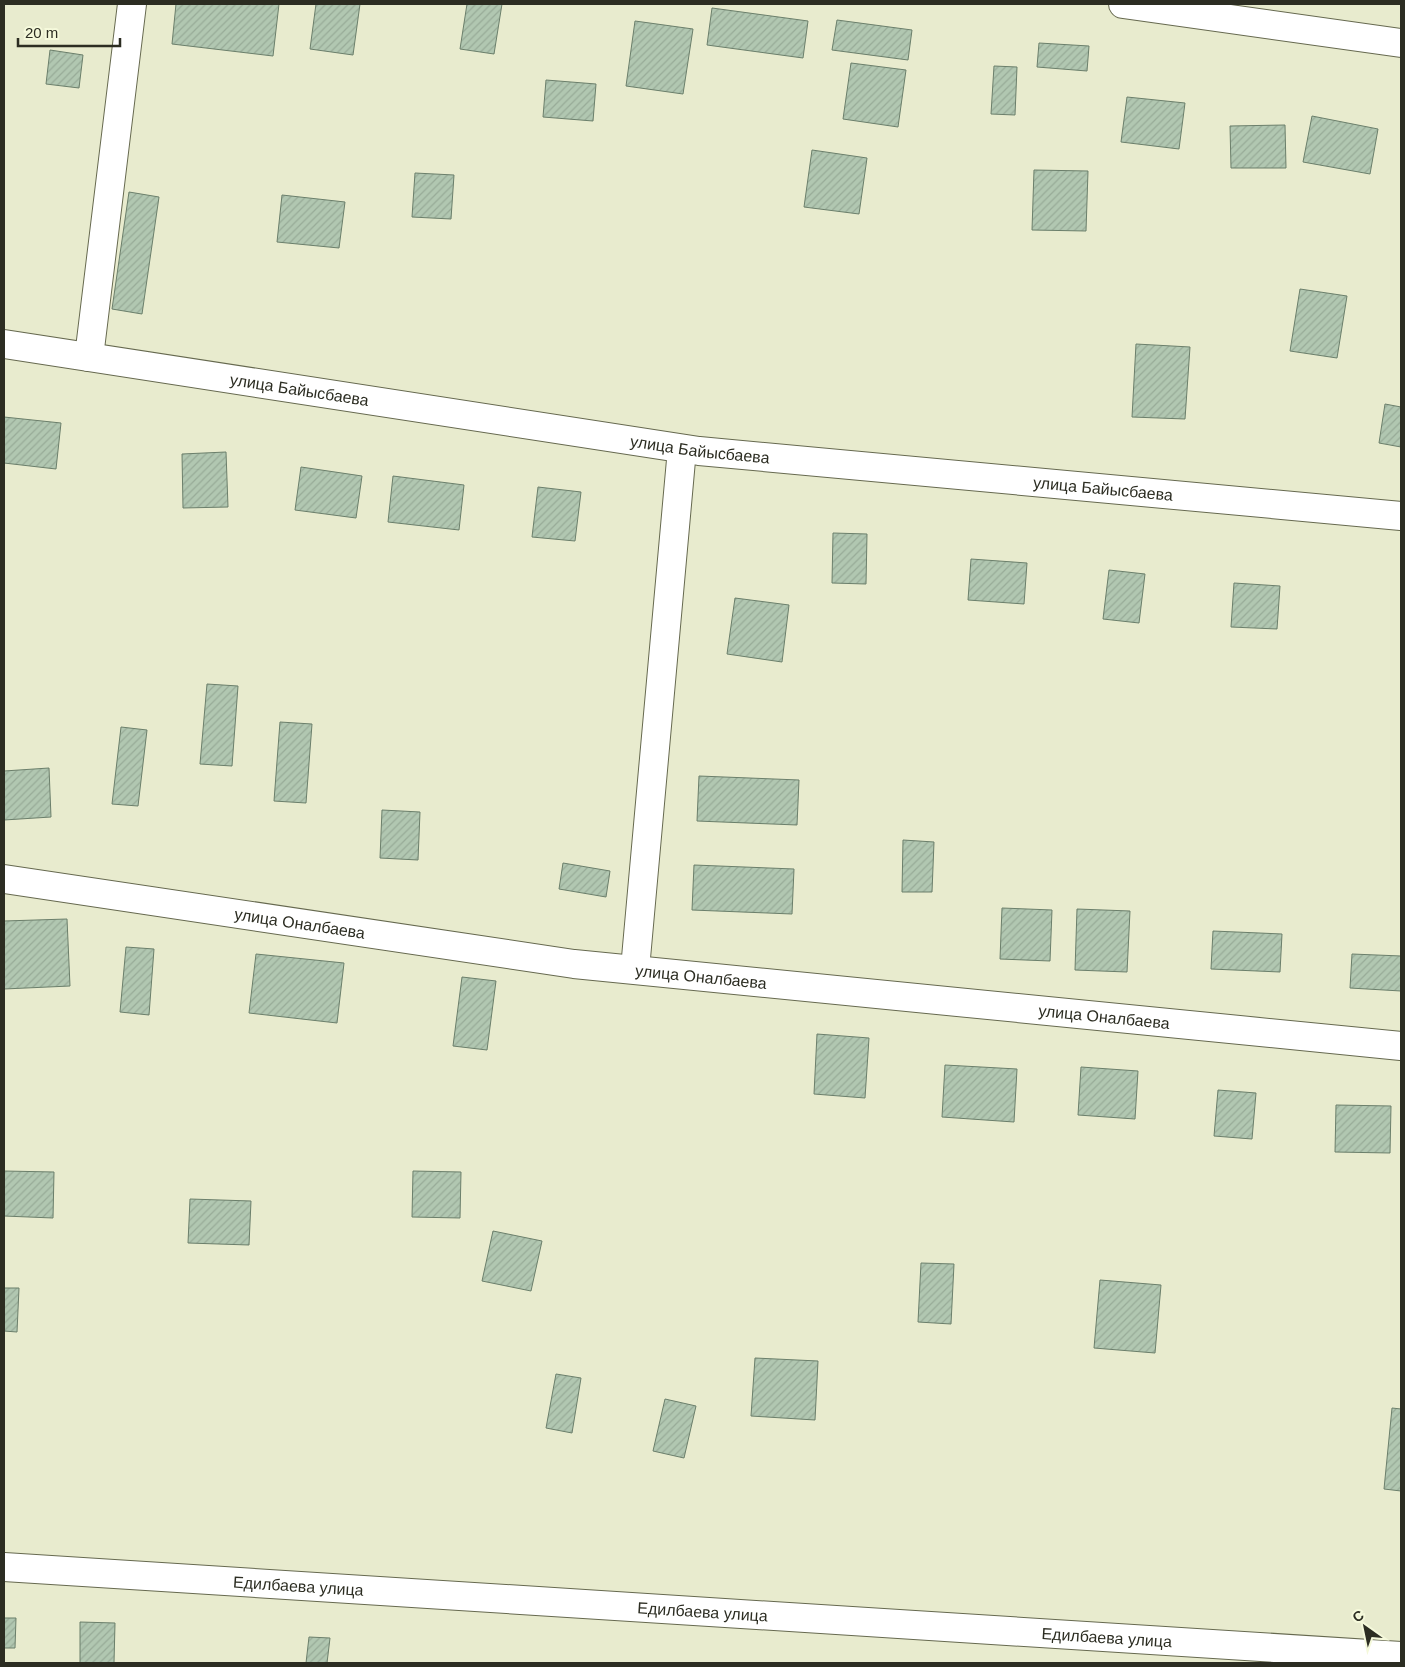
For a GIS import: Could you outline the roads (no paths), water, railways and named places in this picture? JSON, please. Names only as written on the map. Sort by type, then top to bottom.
[{"type":"street","points":[[89,357],[132,4]]},
{"type":"street","points":[[1123,4],[1401,43]]},
{"type":"street","name":"улица Байысбаева","points":[[4,344],[682,449],[1401,516]]},
{"type":"street","points":[[635,970],[682,449]]},
{"type":"street","name":"улица Оналбаева","points":[[4,879],[564,962],[1401,1046]]},
{"type":"street","name":"Едилбаева улица","points":[[4,1567],[1243,1655],[1401,1656]]}]
